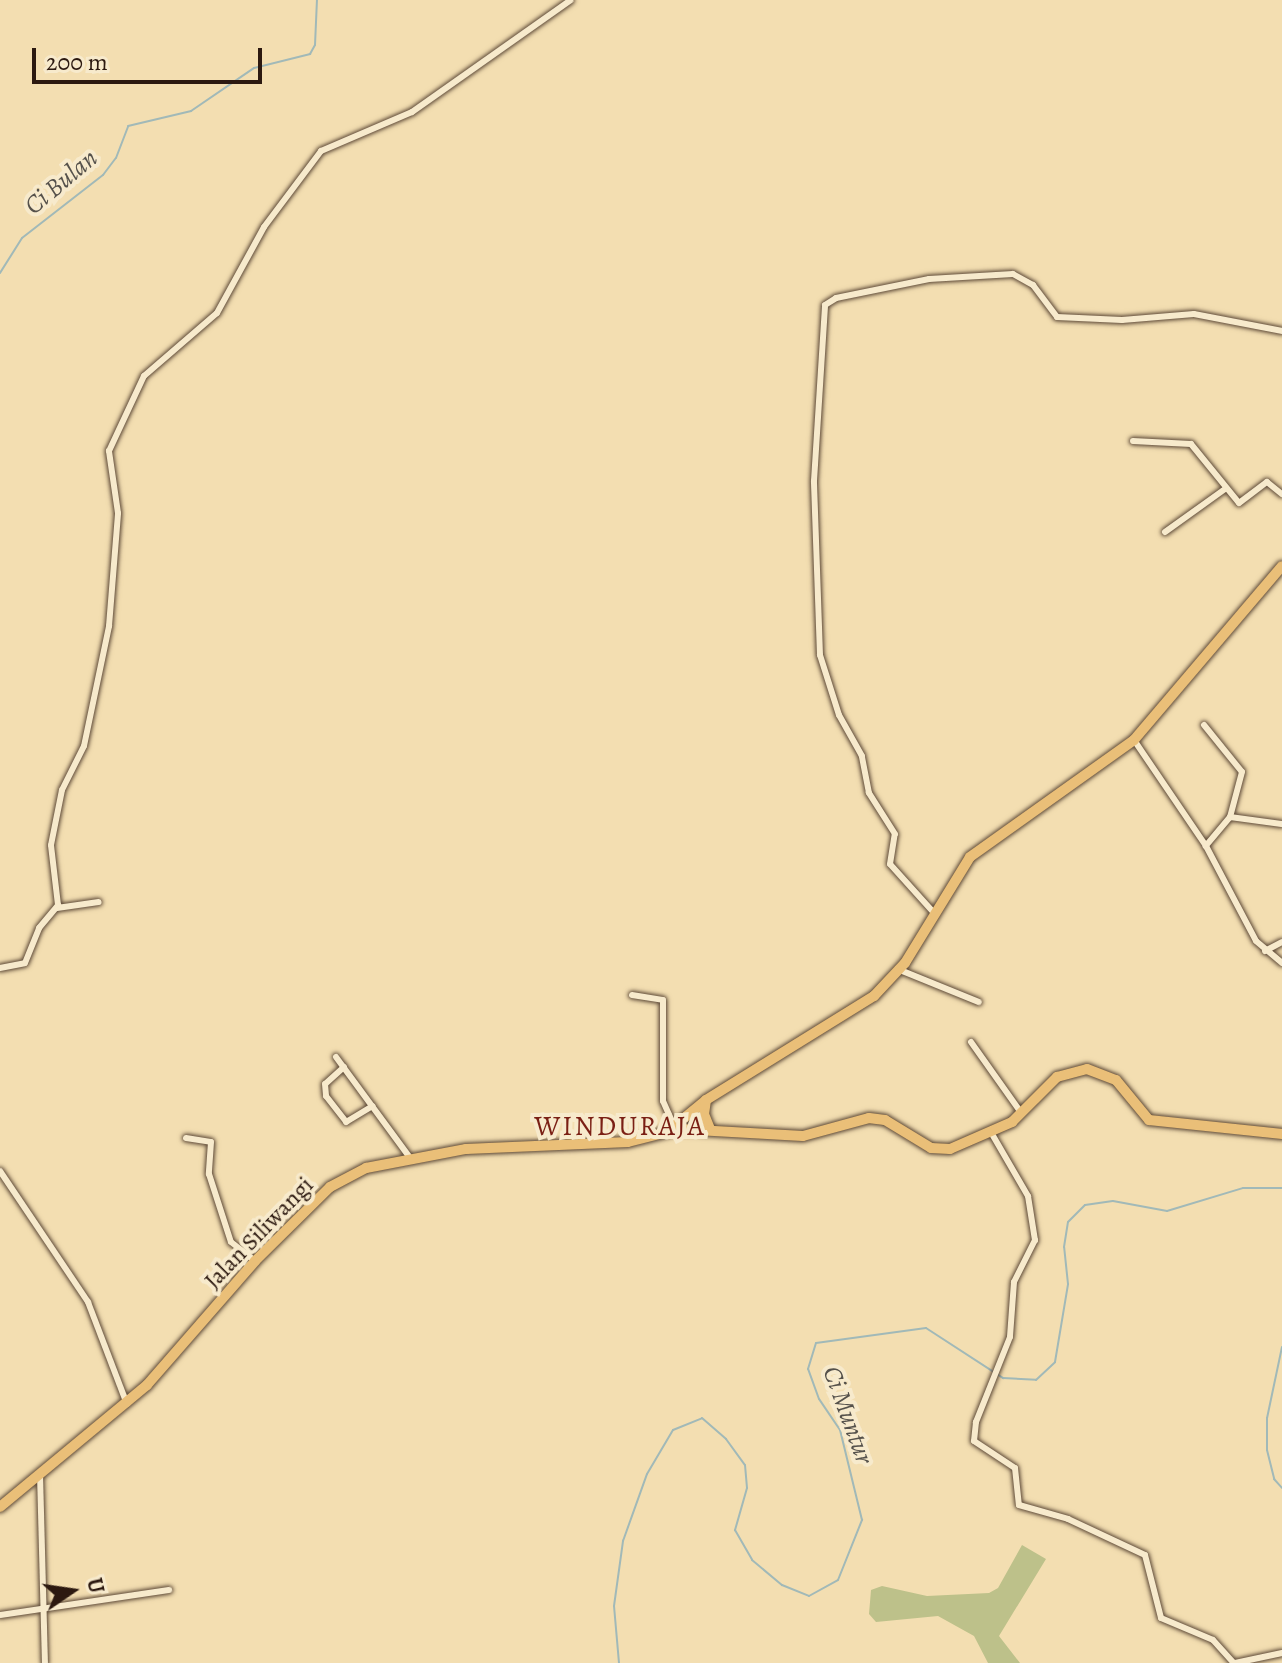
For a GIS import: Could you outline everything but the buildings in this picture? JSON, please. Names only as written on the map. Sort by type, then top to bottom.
[{"type":"main road","points":[[670,1128],[706,1100],[874,996],[900,970],[970,857],[1134,740],[1282,566]]},
{"type":"main road","points":[[670,1128],[791,1137],[877,1118],[931,1148],[950,1149],[992,1134],[1023,1116],[1057,1077],[1087,1069],[1116,1080],[1149,1120],[1282,1134]]},
{"type":"main road","points":[[706,1100],[704,1114],[710,1129]]},
{"type":"main road","name":"Jalan Siliwangi","points":[[0,1507],[127,1404],[255,1261],[340,1180],[411,1159],[499,1146],[628,1142],[670,1128]]},
{"type":"street","points":[[57,908],[51,845],[62,790],[86,737],[109,626],[118,513],[109,451],[144,376],[211,320],[264,227],[321,151],[412,112],[571,0]]},
{"type":"street","points":[[935,914],[890,864],[895,834],[869,793],[862,756],[837,710],[820,655],[814,481],[825,305],[836,298],[929,279],[1013,274],[1033,285],[1057,317],[1122,320],[1194,314],[1282,331]]},
{"type":"street","points":[[1133,441],[1191,444],[1239,503],[1267,482],[1282,494]]},
{"type":"street","points":[[1165,532],[1225,489]]},
{"type":"street","points":[[1204,725],[1242,769],[1230,817],[1206,846]]},
{"type":"street","points":[[1134,740],[1206,846],[1265,951],[1282,963]]},
{"type":"street","points":[[1230,817],[1282,824]]},
{"type":"street","points":[[0,968],[25,963],[39,928],[57,908],[99,902]]},
{"type":"street","points":[[1265,951],[1282,942]]},
{"type":"street","points":[[900,970],[979,1002]]},
{"type":"street","points":[[632,995],[663,1000],[663,1101],[670,1128]]},
{"type":"street","points":[[971,1042],[1023,1116]]},
{"type":"street","points":[[336,1057],[411,1159]]},
{"type":"street","points":[[344,1067],[325,1084],[326,1096],[346,1122],[373,1106]]},
{"type":"street","points":[[992,1134],[1028,1196],[1035,1231],[1031,1253],[1014,1282],[1011,1332],[976,1422],[974,1441],[1015,1468],[1018,1504],[1089,1527],[1145,1555],[1161,1618],[1213,1640],[1235,1663],[1282,1653]]},
{"type":"street","points":[[186,1138],[211,1142],[209,1174],[231,1242],[255,1261]]},
{"type":"street","points":[[0,1171],[88,1302],[127,1404]]},
{"type":"street","points":[[40,1474],[45,1663]]},
{"type":"street","points":[[0,1615],[169,1590]]},
{"type":"green space","points":[[1022,1545],[1046,1559],[999,1636],[1020,1663],[988,1663],[974,1636],[938,1616],[876,1622],[869,1614],[871,1590],[882,1586],[927,1596],[989,1593],[998,1588]]},
{"type":"waterway","name":"Ci Bulan","points":[[0,273],[22,238],[103,175],[116,158],[128,126],[191,111],[254,68],[310,54],[315,45],[317,0]]},
{"type":"waterway","name":"Ci Muntur","points":[[619,1663],[614,1606],[623,1541],[647,1474],[673,1430],[702,1418],[726,1439],[745,1465],[747,1488],[735,1530],[752,1560],[782,1585],[809,1596],[838,1580],[862,1520],[840,1430],[819,1399],[808,1369],[816,1343],[926,1328],[1003,1378],[1036,1380],[1055,1362],[1068,1284],[1064,1247],[1068,1222],[1085,1205],[1113,1201],[1167,1211],[1243,1188],[1282,1188]]},
{"type":"waterway","name":"Ci Muntur","points":[[1282,1347],[1267,1418],[1267,1450],[1274,1479],[1282,1488]]},
{"type":"district","name":"WINDURAJA","points":[[620,1126]]}]
